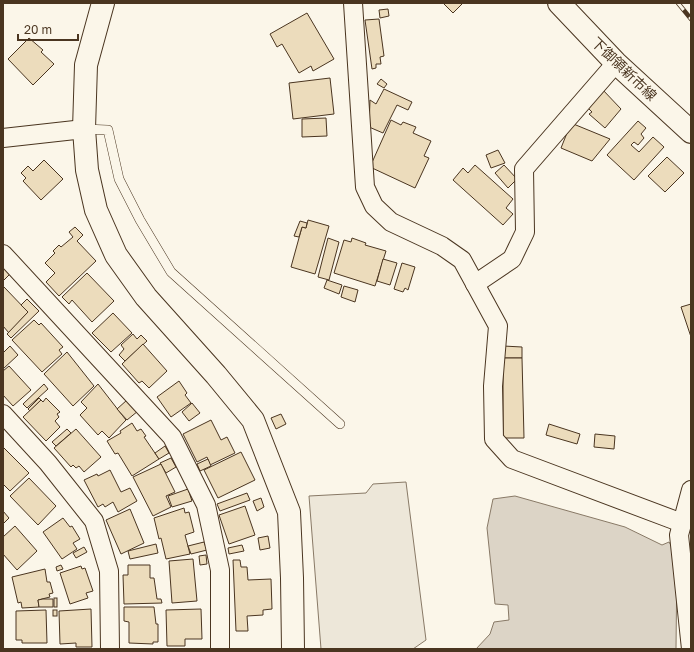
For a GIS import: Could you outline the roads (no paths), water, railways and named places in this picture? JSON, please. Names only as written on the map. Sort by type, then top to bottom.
[{"type":"street","points":[[104,3],[86,65],[84,129],[87,170],[96,210],[116,255],[146,297],[216,375],[253,420],[289,512],[293,649]]},
{"type":"street","points":[[353,3],[365,187],[374,206],[392,222],[442,246],[462,260],[498,326],[493,386],[494,439],[512,458],[682,524]]},
{"type":"street","name":"下御領新市線","points":[[559,3],[616,63],[691,132]]},
{"type":"street","points":[[475,284],[512,259],[525,232],[524,169],[616,63]]},
{"type":"street","points":[[3,138],[84,129]]},
{"type":"street","points":[[3,254],[172,438],[206,505],[220,570],[220,649]]},
{"type":"street","points":[[3,414],[48,462],[94,521],[109,571],[110,649]]},
{"type":"street","points":[[691,490],[679,535],[691,649]]},
{"type":"lane","points":[[84,129],[108,130],[119,179],[140,220],[171,272],[340,424]]},
{"type":"railway","points":[[678,3],[691,19]]}]
